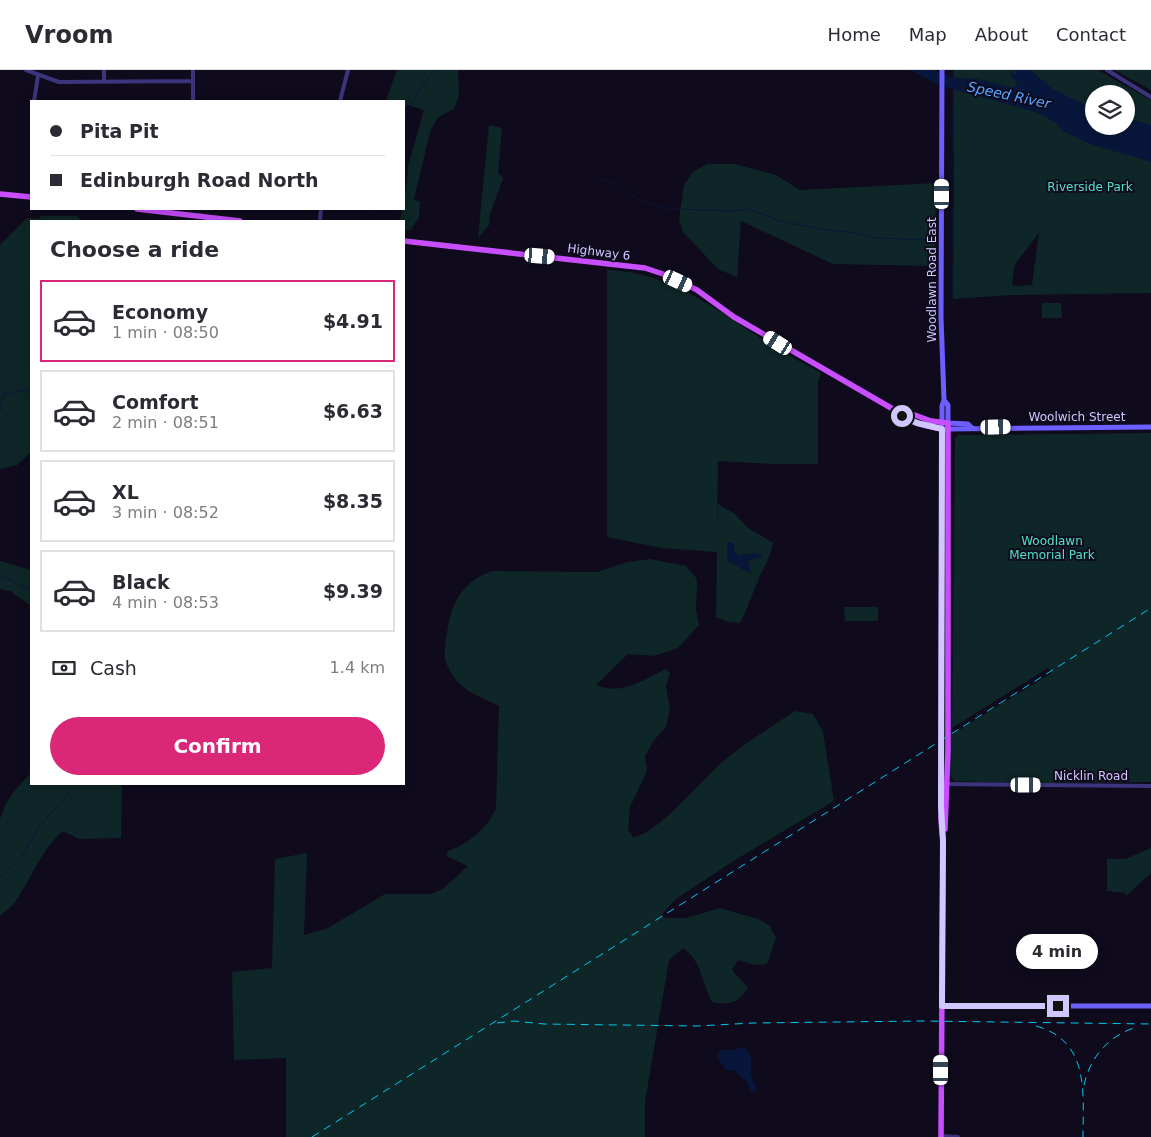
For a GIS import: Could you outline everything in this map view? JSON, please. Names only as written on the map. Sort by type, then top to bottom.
[{"type":"main road","name":"Woodlawn Road East","points":[[942,70],[941,316],[944,400],[942,406],[945,426]]},
{"type":"main road","points":[[0,194],[30,197]]},
{"type":"main road","points":[[150,210],[191,213],[234,220]]},
{"type":"main road","name":"Highway 6","points":[[405,241],[645,268],[666,275],[697,290],[748,324]]},
{"type":"main road","name":"Woolwich Street","points":[[748,324],[902,416],[917,423],[968,430],[972,428],[1151,427]]},
{"type":"main road","points":[[941,1137],[945,784],[945,426]]},
{"type":"main road","points":[[942,1006],[1151,1006]]},
{"type":"street","points":[[26,70],[38,76],[59,82],[193,81]]},
{"type":"street","points":[[104,70],[104,82]]},
{"type":"street","points":[[193,70],[193,100]]},
{"type":"street","points":[[340,100],[348,70]]},
{"type":"street","points":[[1107,70],[1151,97]]},
{"type":"street","points":[[34,100],[38,76]]},
{"type":"street","name":"Nicklin Road","points":[[945,784],[1151,786]]},
{"type":"street","points":[[941,1137],[958,1137]]},
{"type":"green space","points":[[397,70],[458,70],[459,95],[454,109],[438,117],[430,132],[414,199],[420,202],[419,217],[410,231],[405,230],[405,220],[400,220],[402,210],[405,210],[408,166],[424,110],[408,105],[405,108],[405,100],[386,100]]},
{"type":"green space","name":"Riverside Park","points":[[953,70],[1098,70],[1124,85],[1085,85],[1085,135],[1135,135],[1135,91],[1151,100],[1151,293],[1010,295],[953,299]],"holes":[[[1039,233],[1032,285],[1014,286],[1012,283],[1015,264]]]},
{"type":"green space","points":[[1114,70],[1151,70],[1151,90]]},
{"type":"green space","points":[[489,125],[502,128],[498,173],[503,178],[490,214],[489,225],[478,238]]},
{"type":"green space","points":[[707,164],[734,164],[776,175],[800,190],[936,183],[935,266],[833,264],[741,221],[737,277],[718,269],[683,232],[679,220],[684,185],[693,172]]},
{"type":"green space","points":[[41,216],[77,216],[82,220],[30,220],[30,453],[17,465],[0,469],[0,245],[26,219],[40,219]]},
{"type":"green space","points":[[607,270],[629,272],[650,277],[689,293],[821,373],[818,382],[818,464],[718,461],[717,530],[718,504],[735,514],[749,529],[773,543],[768,560],[740,623],[728,622],[716,617],[717,552],[661,548],[607,537]],"holes":[[[733,542],[735,552],[739,556],[753,553],[748,561],[750,573],[727,560]]]},
{"type":"green space","points":[[1042,303],[1061,303],[1062,318],[1042,318]]},
{"type":"green space","name":"Woodlawn Memorial Park","points":[[1151,433],[1151,782],[1021,783],[954,781],[950,775],[951,735],[1052,673],[1048,668],[952,728],[955,438],[958,435]]},
{"type":"green space","points":[[650,559],[686,566],[697,579],[696,609],[699,625],[678,648],[654,656],[628,654],[596,685],[605,688],[623,688],[666,669],[670,673],[666,686],[670,710],[666,727],[654,740],[645,756],[647,771],[630,807],[628,829],[633,837],[643,834],[666,818],[720,764],[747,743],[795,711],[813,714],[823,732],[834,801],[732,862],[676,899],[662,914],[664,918],[686,918],[720,908],[758,919],[769,925],[776,938],[767,964],[754,965],[738,960],[732,970],[748,988],[737,1000],[724,1003],[712,1002],[698,966],[683,948],[669,960],[645,1102],[645,1137],[286,1137],[286,1058],[234,1060],[232,972],[272,968],[275,859],[307,853],[304,935],[328,928],[385,894],[431,894],[443,889],[468,866],[446,856],[448,851],[470,840],[477,834],[488,822],[496,808],[499,706],[463,687],[447,666],[445,656],[449,622],[455,603],[460,595],[473,581],[492,571],[597,572],[627,562]]},
{"type":"green space","points":[[0,561],[30,570],[30,605],[10,591],[0,589]]},
{"type":"green space","points":[[844,607],[878,607],[878,621],[845,621]]},
{"type":"green space","points":[[30,774],[30,785],[122,785],[121,838],[79,839],[63,831],[48,847],[15,902],[0,916],[0,819],[5,805]]},
{"type":"green space","points":[[1151,848],[1151,873],[1126,896],[1125,893],[1107,891],[1107,859],[1125,859]]},
{"type":"water","name":"Speed River","points":[[910,70],[934,70],[955,78],[978,79],[1014,88],[1018,82],[1012,79],[1010,71],[1017,76],[1015,70],[1030,70],[1054,90],[1085,105],[1085,135],[1135,135],[1135,121],[1151,125],[1151,162],[1090,144],[1063,131],[1056,123],[1038,113],[939,85]]},
{"type":"water","points":[[728,542],[733,542],[735,552],[739,556],[753,553],[761,554],[762,556],[748,561],[750,573],[727,560]]},
{"type":"water","points":[[741,1047],[748,1050],[751,1060],[751,1077],[757,1088],[753,1093],[750,1091],[746,1080],[738,1075],[737,1071],[726,1070],[717,1057],[720,1050],[734,1050]]},
{"type":"waterway","points":[[405,117],[417,93],[435,70]]},
{"type":"waterway","points":[[953,92],[958,87]]},
{"type":"waterway","points":[[952,190],[953,100]]},
{"type":"waterway","points":[[598,178],[616,185],[643,202],[671,209],[734,211],[749,209],[780,221],[826,230],[850,232],[875,238],[935,240]]},
{"type":"waterway","points":[[952,198],[953,255]]},
{"type":"waterway","points":[[368,220],[369,213],[374,210]]},
{"type":"waterway","points":[[952,299],[953,262]]},
{"type":"waterway","points":[[0,404],[4,393],[13,394],[21,390],[30,393]]},
{"type":"waterway","points":[[0,407],[2,409],[0,410]]},
{"type":"waterway","points":[[0,575],[30,590]]},
{"type":"waterway","points":[[22,856],[39,827],[76,785]]},
{"type":"waterway","points":[[0,878],[20,859]]},
{"type":"railway","points":[[312,1137],[1151,608]]},
{"type":"railway","points":[[497,1023],[514,1021],[544,1024],[697,1026],[753,1023],[922,1021],[1151,1024]]},
{"type":"railway","points":[[1036,1026],[1054,1033],[1066,1043],[1075,1056],[1082,1086],[1083,1137]]},
{"type":"railway","points":[[1084,1085],[1091,1065],[1102,1049],[1110,1041],[1137,1027]]},
{"type":"route","points":[[902,416],[917,423],[942,429],[942,1006],[1058,1006]]}]
